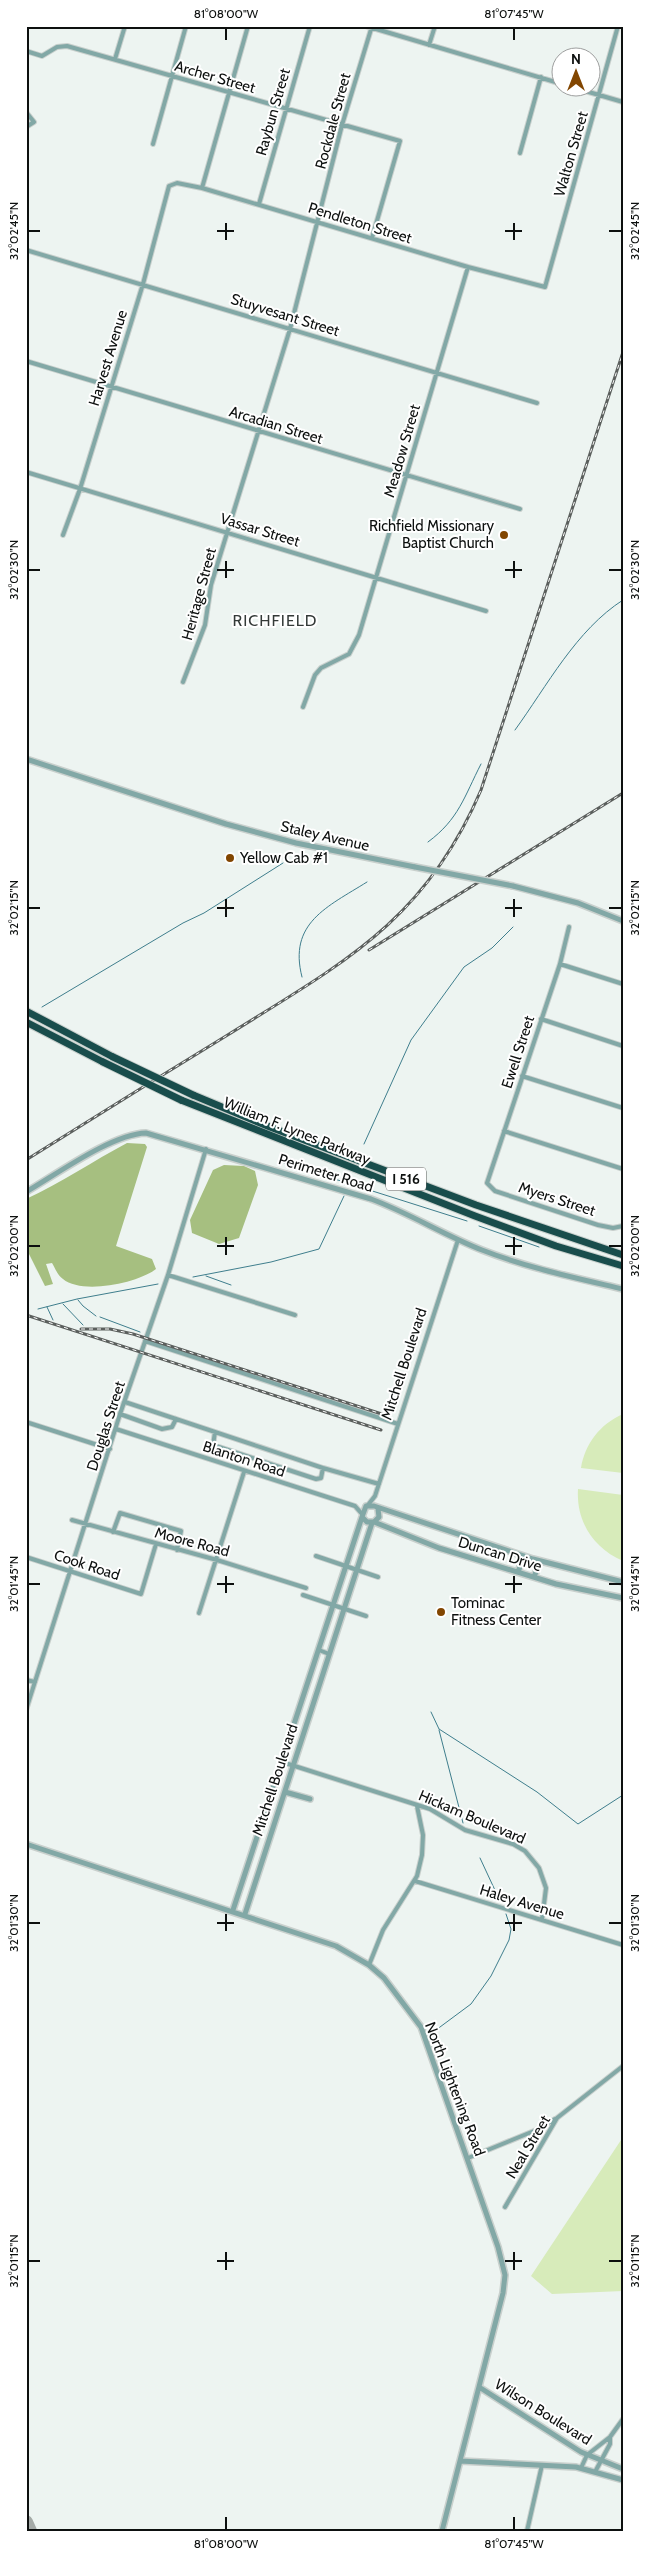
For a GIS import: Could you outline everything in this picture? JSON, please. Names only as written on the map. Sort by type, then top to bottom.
[{"type":"highway","name":"William F. Lynes Parkway","points":[[26,1011],[113,1057],[193,1095],[270,1127],[467,1202],[623,1255]]},
{"type":"highway","name":"William F. Lynes Parkway","points":[[26,1022],[181,1100],[460,1210],[556,1246],[623,1266]]},
{"type":"street","points":[[115,59],[125,26]]},
{"type":"street","points":[[153,144],[186,26]]},
{"type":"street","points":[[202,188],[248,26]]},
{"type":"street","name":"Raybun Street","points":[[259,204],[310,26]]},
{"type":"street","points":[[366,26],[552,81]]},
{"type":"street","points":[[429,45],[435,26]]},
{"type":"street","name":"Walton Street","points":[[602,84],[618,26]]},
{"type":"street","name":"Rockdale Street","points":[[318,222],[342,126],[372,27]]},
{"type":"street","name":"Archer Street","points":[[26,51],[42,56],[57,47],[67,46],[342,126],[400,140],[372,238]]},
{"type":"street","points":[[520,153],[541,78]]},
{"type":"street","points":[[602,96],[623,102]]},
{"type":"street","name":"Walton Street","points":[[545,287],[598,98]]},
{"type":"street","points":[[26,112],[34,122],[26,126]]},
{"type":"street","name":"Pendleton Street","points":[[169,186],[177,183],[202,188],[468,267],[545,287]]},
{"type":"street","name":"Harvest Avenue","points":[[63,535],[80,489],[143,284],[169,186]]},
{"type":"street","name":"Heritage Street","points":[[183,682],[205,625],[211,585],[290,328],[318,222]]},
{"type":"street","name":"Stuyvesant Street","points":[[26,250],[537,403]]},
{"type":"street","name":"Meadow Street","points":[[304,707],[312,681],[320,668],[349,654],[359,635],[468,267]]},
{"type":"street","name":"Arcadian Street","points":[[26,361],[520,509]]},
{"type":"street","name":"Vassar Street","points":[[26,472],[486,611]]},
{"type":"street","name":"Staley Avenue","points":[[26,759],[226,824],[296,843],[513,886],[578,903],[623,921]]},
{"type":"street","name":"Ewell Street","points":[[488,1183],[560,964],[569,927]]},
{"type":"street","points":[[560,964],[623,984]]},
{"type":"street","points":[[541,1020],[623,1046]]},
{"type":"street","points":[[522,1076],[623,1108]]},
{"type":"street","points":[[504,1131],[623,1169]]},
{"type":"street","name":"Perimeter Road","points":[[26,1192],[111,1143],[132,1134],[155,1135],[371,1199],[405,1213],[458,1240],[513,1262],[623,1289]]},
{"type":"street","name":"Douglas Street","points":[[26,1710],[120,1414],[168,1276],[206,1150]]},
{"type":"street","name":"Myers Street","points":[[488,1183],[495,1191],[598,1225],[613,1228],[623,1226]]},
{"type":"street","name":"Mitchell Boulevard","points":[[367,1505],[375,1496],[458,1240]]},
{"type":"street","points":[[168,1276],[294,1315]]},
{"type":"street","points":[[145,1341],[398,1424]]},
{"type":"street","points":[[125,1402],[323,1468],[379,1484]]},
{"type":"street","points":[[120,1414],[162,1429],[172,1427],[176,1419]]},
{"type":"street","points":[[26,1422],[110,1449]]},
{"type":"street","name":"Blanton Road","points":[[116,1429],[244,1472],[355,1506]]},
{"type":"street","points":[[216,1432],[213,1445],[316,1479],[321,1478],[323,1468]]},
{"type":"street","points":[[199,1613],[244,1472]]},
{"type":"street","points":[[355,1506],[367,1522],[373,1523],[379,1517],[375,1496]]},
{"type":"street","points":[[362,1516],[367,1505]]},
{"type":"street","points":[[355,1506],[367,1505],[378,1509]]},
{"type":"street","name":"Duncan Drive","points":[[378,1509],[540,1561],[623,1582]]},
{"type":"street","points":[[113,1532],[120,1514],[181,1531],[177,1550]]},
{"type":"street","name":"Mitchell Boulevard","points":[[233,1910],[362,1516]]},
{"type":"street","name":"Moore Road","points":[[72,1520],[217,1560],[306,1588]]},
{"type":"street","name":"Mitchell Boulevard","points":[[245,1914],[373,1523]]},
{"type":"street","name":"Duncan Drive","points":[[373,1523],[386,1529],[534,1577],[623,1598]]},
{"type":"street","points":[[369,1533],[378,1529],[386,1529]]},
{"type":"street","name":"Cook Road","points":[[26,1556],[141,1594],[156,1544]]},
{"type":"street","points":[[316,1556],[378,1577]]},
{"type":"street","points":[[518,1572],[524,1556]]},
{"type":"street","points":[[534,1577],[540,1561]]},
{"type":"street","points":[[303,1595],[366,1616]]},
{"type":"street","points":[[318,1650],[329,1654]]},
{"type":"street","points":[[26,1680],[35,1682]]},
{"type":"street","name":"Hickam Boulevard","points":[[282,1762],[430,1809],[465,1830],[498,1839],[525,1851],[539,1868],[546,1888],[542,1920]]},
{"type":"street","points":[[285,1792],[310,1799]]},
{"type":"street","points":[[368,1965],[383,1930],[416,1881],[422,1855],[423,1835],[417,1806]]},
{"type":"street","name":"North Lightening Road","points":[[26,1844],[233,1910],[336,1946],[368,1965],[396,1992],[420,2027],[468,2158],[498,2247],[505,2275],[504,2289],[442,2531]]},
{"type":"street","points":[[248,1865],[259,1869]]},
{"type":"street","name":"Haley Avenue","points":[[416,1881],[623,1944]]},
{"type":"street","name":"Neal Street","points":[[505,2207],[557,2118],[623,2066]]},
{"type":"street","points":[[468,2158],[534,2131],[557,2118]]},
{"type":"street","name":"Wilson Boulevard","points":[[479,2387],[558,2439],[587,2455],[623,2469]]},
{"type":"street","points":[[581,2468],[587,2455],[610,2437],[623,2419]]},
{"type":"street","points":[[595,2472],[610,2444],[610,2437]]},
{"type":"street","name":"Wilson Boulevard","points":[[460,2460],[581,2468],[623,2480]]},
{"type":"street","points":[[527,2531],[542,2464]]},
{"type":"green space","points":[[127,1143],[145,1144],[147,1147],[116,1246],[152,1259],[156,1269],[137,1279],[124,1283],[96,1287],[72,1284],[58,1274],[52,1263],[46,1264],[53,1284],[45,1286],[26,1248],[26,1199]]},
{"type":"green space","points":[[224,1165],[244,1166],[255,1171],[258,1185],[239,1238],[219,1244],[192,1233],[190,1220],[213,1170]]},
{"type":"green space","points":[[623,1414],[623,1473],[581,1468],[586,1451],[595,1436],[607,1423]]},
{"type":"green space","points":[[578,1489],[623,1495],[623,1561],[603,1549],[588,1532],[580,1512]]},
{"type":"green space","points":[[623,2137],[623,2291],[552,2294],[531,2276]]},
{"type":"waterway","points":[[515,730],[563,660],[577,643],[606,612],[623,600]]},
{"type":"waterway","points":[[428,842],[454,816],[481,764]]},
{"type":"waterway","points":[[42,1007],[183,923],[204,913],[283,863]]},
{"type":"waterway","points":[[302,977],[299,958],[301,943],[306,930],[325,909],[367,882]]},
{"type":"waterway","points":[[364,1144],[411,1040],[464,967],[492,948],[513,927]]},
{"type":"waterway","points":[[281,1162],[467,1221]]},
{"type":"waterway","points":[[193,1277],[271,1262],[319,1249],[344,1196]]},
{"type":"waterway","points":[[479,1226],[539,1247]]},
{"type":"waterway","points":[[206,1276],[231,1285]]},
{"type":"waterway","points":[[38,1309],[77,1299],[158,1284]]},
{"type":"waterway","points":[[78,1300],[96,1316]]},
{"type":"waterway","points":[[63,1304],[83,1325]]},
{"type":"waterway","points":[[47,1307],[53,1320]]},
{"type":"waterway","points":[[100,1317],[140,1332]]},
{"type":"waterway","points":[[431,1712],[439,1729],[537,1792],[578,1824],[623,1795]]},
{"type":"waterway","points":[[439,1730],[463,1823]]},
{"type":"waterway","points":[[480,1858],[500,1901]]},
{"type":"waterway","points":[[436,2030],[471,2004],[491,1976],[509,1940],[511,1929],[506,1914]]},
{"type":"taxiway","points":[[26,2522],[30,2531]]},
{"type":"railway","points":[[26,1160],[268,1010],[342,961],[376,936],[406,907],[434,874],[459,836],[481,790],[623,352]]},
{"type":"railway","points":[[369,950],[623,793]]},
{"type":"railway","points":[[26,1315],[381,1430]]},
{"type":"railway","points":[[81,1329],[110,1329],[133,1334],[388,1416]]},
{"type":"place","name":"Richfield Missionary Baptist Church","points":[[504,535]]},
{"type":"place","name":"Yellow Cab #1","points":[[230,858]]},
{"type":"place","name":"Tominac Fitness Center","points":[[441,1612]]},
{"type":"district","name":"RICHFIELD","points":[[275,620]]}]
